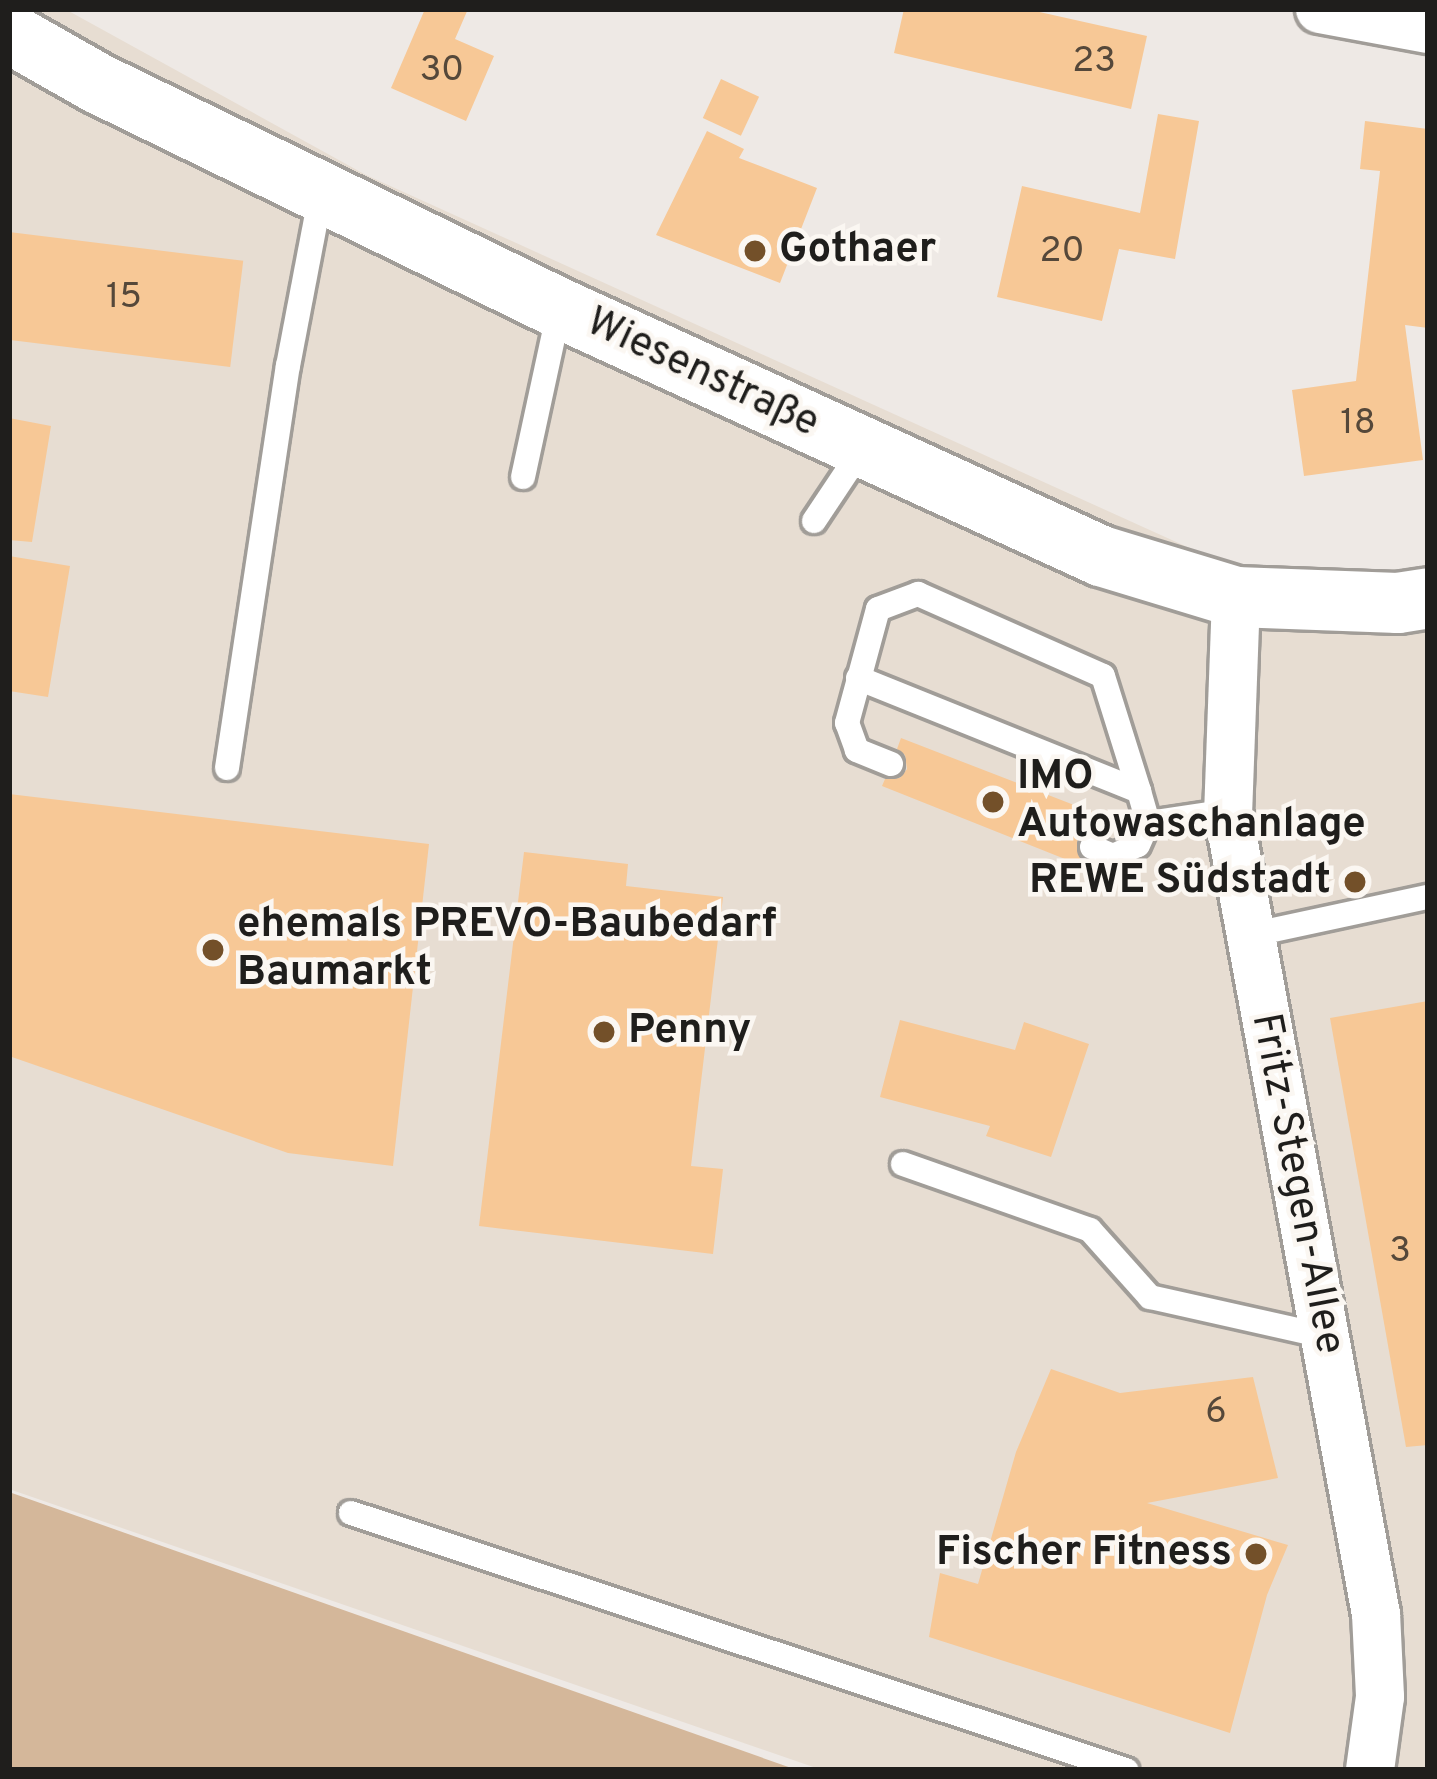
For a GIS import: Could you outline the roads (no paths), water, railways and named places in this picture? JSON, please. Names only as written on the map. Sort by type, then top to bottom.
[{"type":"street","points":[[1320,9],[1428,29]]},
{"type":"street","name":"Wiesenstraße","points":[[9,32],[118,94],[559,308],[1101,556],[1236,597],[1398,603],[1428,598]]},
{"type":"street","name":"Fritz-Stegen-Allee","points":[[1236,597],[1228,811],[1376,1614],[1380,1697],[1370,1770]]},
{"type":"lane","points":[[227,768],[288,366],[322,191]]},
{"type":"lane","points":[[523,477],[559,308]]},
{"type":"lane","points":[[814,521],[862,449]]},
{"type":"lane","points":[[891,764],[856,750],[847,723],[878,609],[917,594],[1103,676],[1148,823],[1138,845],[1113,856],[1093,847]]},
{"type":"lane","points":[[858,678],[1139,791]]},
{"type":"lane","points":[[1148,823],[1228,811]]},
{"type":"lane","points":[[1250,935],[1428,897]]},
{"type":"lane","points":[[903,1164],[1090,1230],[1150,1297],[1324,1336]]},
{"type":"lane","points":[[351,1513],[1126,1770]]},
{"type":"place","name":"Gothaer","points":[[755,251]]},
{"type":"place","name":"IMO Autowaschanlage","points":[[993,802]]},
{"type":"place","name":"REWE Südstadt","points":[[1355,882]]},
{"type":"place","name":"ehemals PREVO-Baubedarf Baumarkt","points":[[213,950]]},
{"type":"place","name":"Penny","points":[[604,1032]]},
{"type":"place","name":"Fischer Fitness","points":[[1256,1554]]}]
